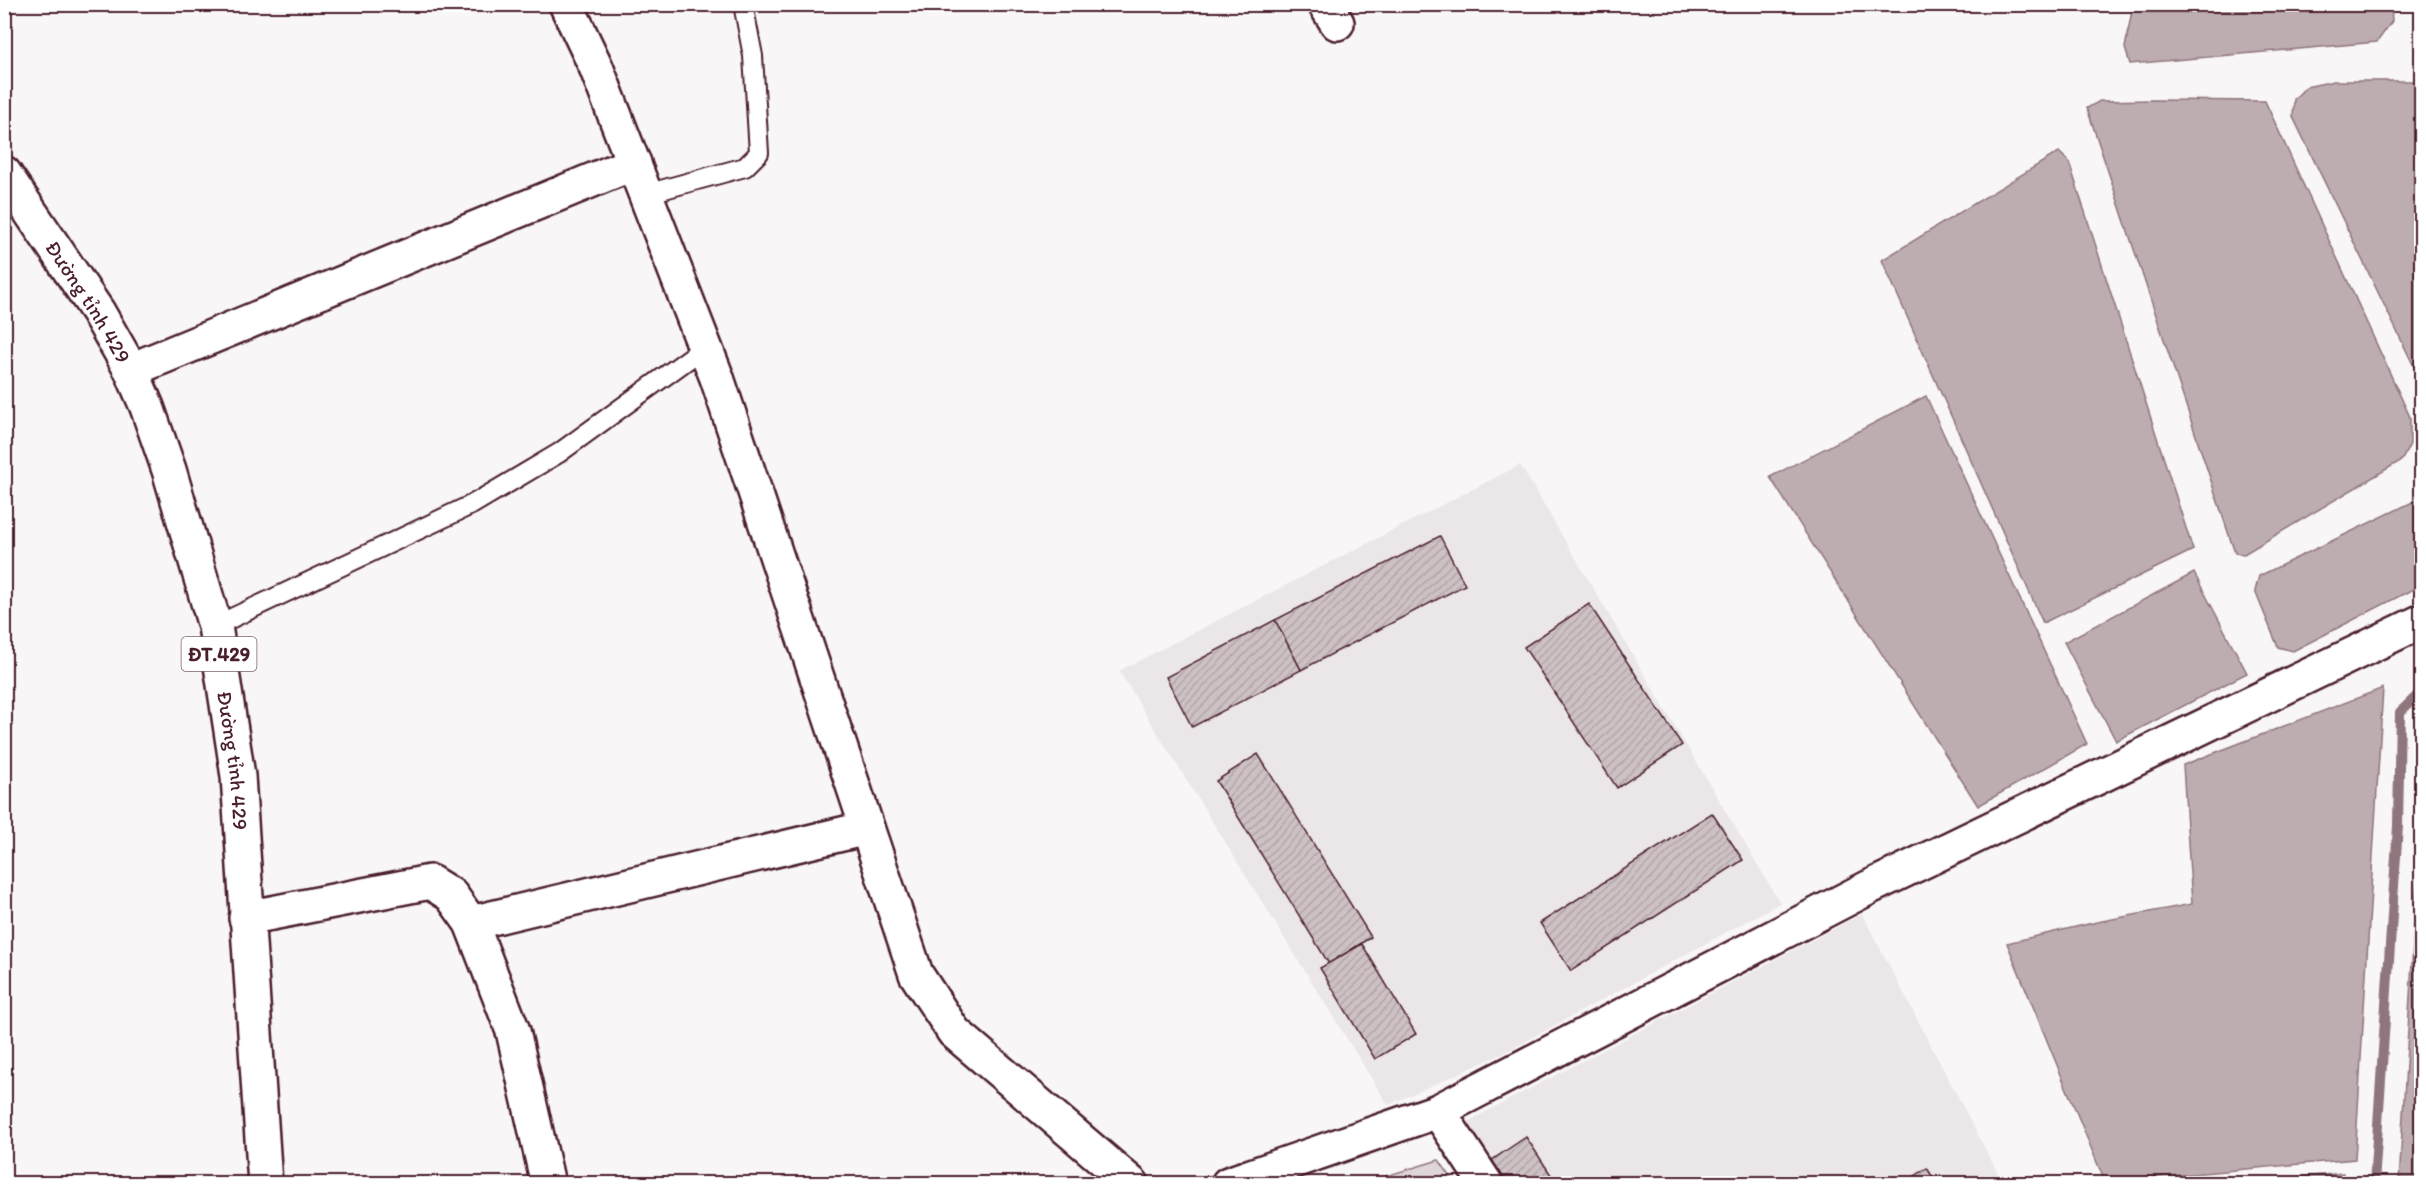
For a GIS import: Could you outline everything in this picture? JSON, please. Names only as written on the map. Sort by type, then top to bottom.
[{"type":"street","points":[[566,4],[596,67],[705,347],[916,974],[954,1032],[1132,1184]]},
{"type":"street","points":[[131,370],[634,164]]},
{"type":"street","name":"Đường tỉnh 429","points":[[4,173],[98,312],[131,370],[147,407],[169,470],[215,626],[238,776],[265,1184]]},
{"type":"street","points":[[1228,1184],[1438,1111],[1870,887],[2421,621]]},
{"type":"street","points":[[471,923],[867,828]]},
{"type":"street","points":[[246,918],[430,882],[451,895],[471,923],[513,1030],[548,1184]]},
{"type":"street","points":[[1438,1111],[1486,1184]]},
{"type":"lane","points":[[646,194],[745,167],[759,153],[753,56],[743,4]]},
{"type":"lane","points":[[215,626],[473,504],[559,453],[705,347]]},
{"type":"shaded area","points":[[2133,5],[2391,5],[2392,21],[2377,42],[2130,64],[2125,48]]},
{"type":"shaded area","points":[[2334,81],[2417,81],[2421,85],[2421,381],[2293,117],[2294,99],[2306,87]]},
{"type":"shaded area","points":[[2100,101],[2265,101],[2410,417],[2410,444],[2402,460],[2244,554],[2235,553],[2087,108]]},
{"type":"shaded area","points":[[2059,152],[2069,162],[2193,550],[2043,623],[1882,260]]},
{"type":"shaded area","points":[[1926,396],[2087,744],[1978,806],[1770,477]]},
{"type":"shaded area","points":[[1520,465],[1780,903],[1502,1054],[1388,1105],[1119,671]]},
{"type":"shaded area","points":[[2421,498],[2421,585],[2293,651],[2278,647],[2255,591],[2259,576]]},
{"type":"shaded area","points":[[2194,573],[2247,673],[2116,741],[2064,642]]},
{"type":"shaded area","points":[[2383,688],[2355,1159],[2105,1182],[2007,943],[2097,922],[2192,904],[2183,765]]},
{"type":"shaded area","points":[[2421,810],[2421,1183],[2399,1183]]},
{"type":"shaded area","points":[[1862,914],[2003,1183],[1499,1183],[1461,1125]]},
{"type":"shaded area","points":[[1439,1160],[1455,1183],[1363,1183]]},
{"type":"shaded area","points":[[2343,1173],[2342,1183],[2238,1183]]},
{"type":"building","points":[[1440,536],[1465,585],[1301,670],[1275,620]]},
{"type":"building","points":[[1589,604],[1682,745],[1617,788],[1524,647]]},
{"type":"building","points":[[1275,620],[1301,670],[1192,727],[1166,677]]},
{"type":"building","points":[[1258,754],[1371,937],[1329,964],[1216,781]]},
{"type":"building","points":[[1712,813],[1743,860],[1571,971],[1540,923]]},
{"type":"building","points":[[1362,944],[1416,1034],[1375,1059],[1320,968]]},
{"type":"building","points":[[1526,1137],[1557,1184],[1507,1184],[1492,1160]]},
{"type":"building","points":[[1927,1168],[1937,1184],[1903,1184]]},
{"type":"waterway","points":[[2374,1184],[2398,826],[2400,712],[2422,691]]}]
